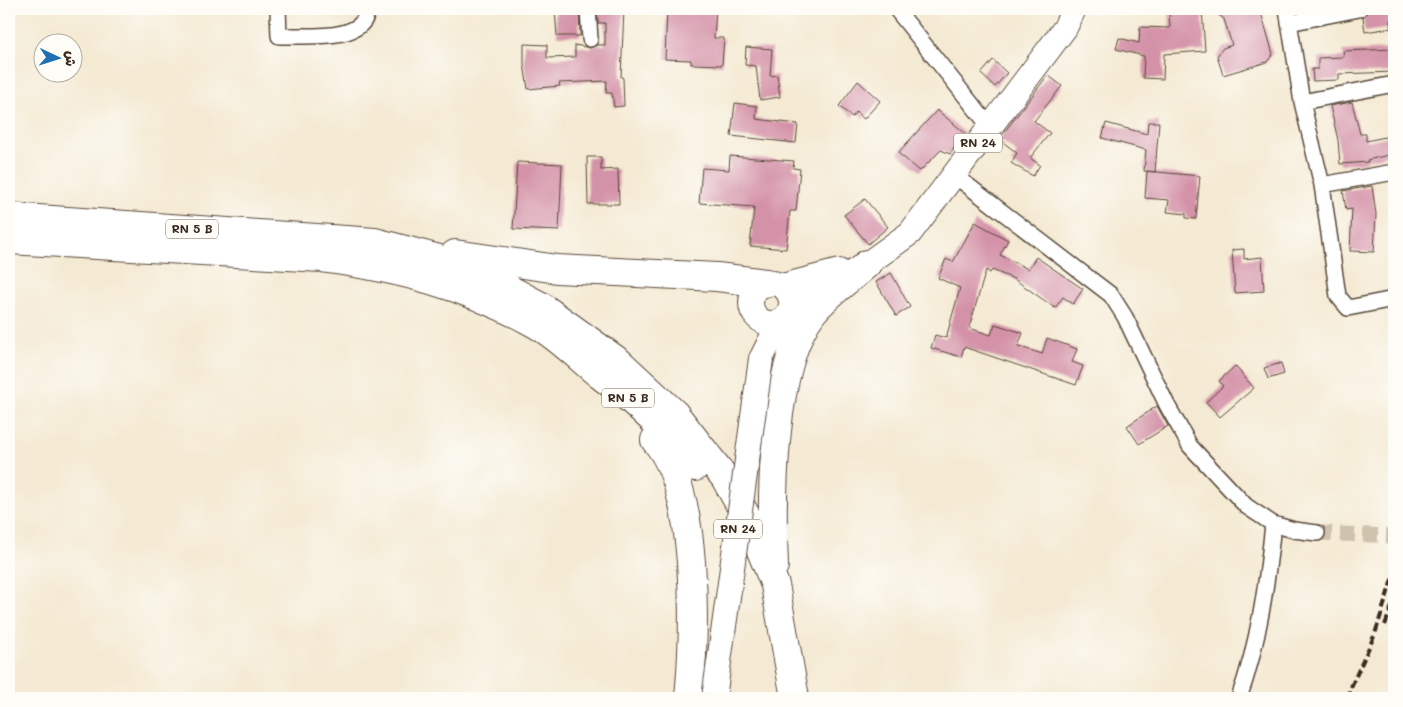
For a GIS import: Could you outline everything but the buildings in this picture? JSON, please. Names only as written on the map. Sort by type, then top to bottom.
[{"type":"highway","name":"RN 5 B","points":[[9,217],[375,242],[444,260],[490,279],[540,306],[619,362],[676,414],[725,478],[749,521],[775,585],[795,698]]},
{"type":"highway","name":"RN 5 B","points":[[9,240],[322,258],[366,264],[414,274],[483,296],[536,324],[620,390],[682,449],[709,488],[734,533],[759,594],[767,622],[780,698]]},
{"type":"highway","points":[[375,242],[557,269],[717,277],[766,292]]},
{"type":"highway","points":[[775,585],[773,491],[786,378],[799,335],[814,312],[868,264]]},
{"type":"highway","points":[[536,324],[641,423],[659,444],[670,462],[678,481],[688,544],[694,640],[689,698]]},
{"type":"main road","name":"RN 24","points":[[868,264],[910,233],[1065,28],[1074,9]]},
{"type":"main road","points":[[766,292],[868,264]]},
{"type":"main road","points":[[766,292],[757,318],[770,323],[780,320],[813,296],[868,264]]},
{"type":"main road","points":[[761,359],[780,320],[790,310],[791,300],[789,294],[766,292]]},
{"type":"main road","points":[[761,359],[766,292]]},
{"type":"main road","name":"RN 24","points":[[714,698],[761,359]]},
{"type":"street","points":[[278,9],[279,36],[348,33],[358,28],[364,22],[367,9]]},
{"type":"street","points":[[588,9],[590,39]]},
{"type":"street","points":[[896,9],[990,127]]},
{"type":"street","points":[[1359,9],[1288,16],[1302,102],[1322,185],[1338,296],[1341,303],[1348,308],[1394,299]]},
{"type":"street","points":[[1302,102],[1394,84]]},
{"type":"street","points":[[1322,185],[1394,172]]},
{"type":"street","points":[[954,175],[1110,295],[1125,317],[1167,405],[1190,446],[1246,506],[1273,524],[1317,533]]},
{"type":"street","points":[[1239,698],[1246,678],[1262,612],[1273,524]]},
{"type":"tunnel","points":[[1317,533],[1394,536]]},
{"type":"railway","points":[[1346,698],[1375,634],[1394,573]]},
{"type":"railway","points":[[1385,625],[1394,601]]}]
